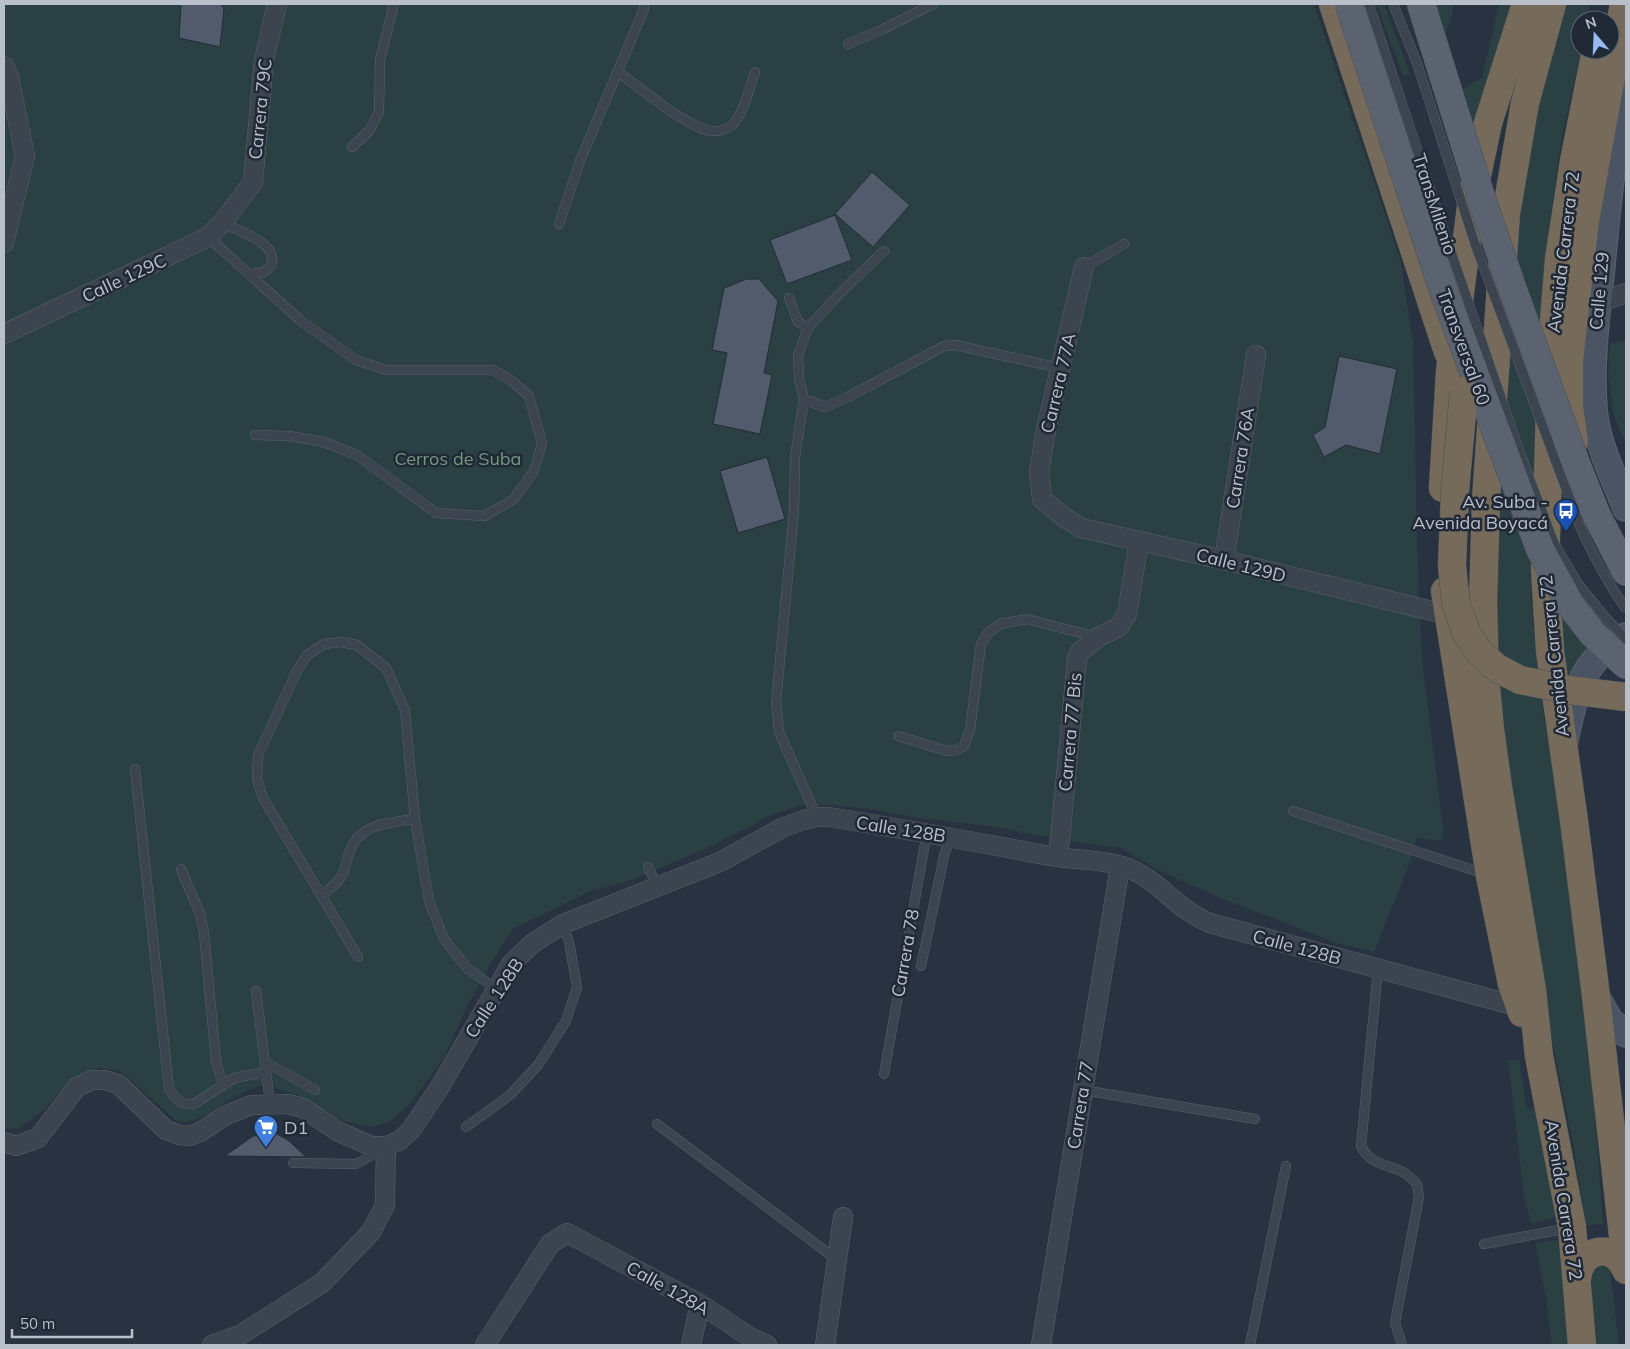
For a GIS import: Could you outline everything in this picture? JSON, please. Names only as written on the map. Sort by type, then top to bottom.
[{"type":"highway","points":[[1333,4],[1457,381]]},
{"type":"highway","points":[[1526,4],[1488,123],[1472,199],[1468,230],[1457,381],[1452,566],[1456,604],[1467,634],[1480,653],[1497,668],[1520,680],[1568,690],[1626,697]]},
{"type":"highway","name":"Avenida Carrera 72","points":[[1552,4],[1525,103],[1506,214],[1486,500],[1483,602],[1485,677],[1490,728],[1532,990],[1539,1056],[1572,1228],[1582,1345]]},
{"type":"highway","points":[[1577,466],[1569,407],[1569,361],[1584,221],[1619,73],[1624,4]]},
{"type":"highway","name":"Avenida Carrera 72","points":[[1594,60],[1574,161],[1560,250],[1552,345],[1545,570],[1550,651],[1564,745],[1604,1059],[1626,1262]]},
{"type":"highway","name":"Avenida Carrera 72","points":[[1457,381],[1444,467],[1442,555],[1448,615],[1490,876],[1511,979],[1539,1056]]},
{"type":"highway","points":[[1577,1279],[1577,1271],[1581,1263],[1587,1256],[1596,1252],[1605,1251],[1614,1254],[1621,1260],[1626,1270]]},
{"type":"main road","name":"Transversal 60","points":[[1349,4],[1444,292],[1540,550],[1571,606],[1593,634],[1626,665]]},
{"type":"main road","points":[[1421,4],[1485,210],[1577,466],[1597,516],[1626,572]]},
{"type":"main road","name":"Calle 129","points":[[1619,73],[1593,374],[1594,411],[1603,449],[1626,508]]},
{"type":"main road","points":[[1564,745],[1574,700],[1583,678],[1603,650],[1626,637]]},
{"type":"main road","points":[[1596,996],[1610,1020],[1626,1034]]},
{"type":"main road","points":[[1604,1059],[1613,1045],[1626,1040]]},
{"type":"street","name":"Carrera 79C","points":[[233,208],[253,182],[264,60],[277,4]]},
{"type":"street","points":[[4,66],[9,77],[25,156],[4,243]]},
{"type":"street","name":"Calle 129C","points":[[4,334],[208,237],[222,224],[233,208]]},
{"type":"street","name":"Carrera 77A","points":[[1042,499],[1039,472],[1047,425],[1084,267]]},
{"type":"street","points":[[1598,303],[1626,293]]},
{"type":"street","name":"Carrera 76A","points":[[1224,560],[1256,354]]},
{"type":"street","name":"Calle 129D","points":[[1042,499],[1065,518],[1082,528],[1224,560],[1448,615]]},
{"type":"street","name":"Carrera 77 Bis","points":[[1057,857],[1077,659],[1080,652],[1098,638],[1119,627],[1127,614],[1139,541]]},
{"type":"street","name":"Calle 128B","points":[[386,1146],[399,1141],[411,1130],[441,1085],[511,964],[533,943],[563,924],[720,862],[782,828],[817,817],[829,817],[927,832],[1057,857],[1120,866],[1140,874],[1155,883],[1198,919],[1520,1007]]},
{"type":"street","name":"Carrera 77","points":[[1041,1345],[1120,866]]},
{"type":"street","points":[[4,1142],[16,1146],[38,1138],[77,1087],[92,1080],[105,1080],[118,1084],[166,1130],[180,1135],[190,1136],[202,1131],[224,1116],[251,1105],[270,1103],[288,1104],[303,1108],[337,1131],[372,1146],[386,1146],[385,1205],[370,1232],[322,1283],[240,1335],[212,1345]]},
{"type":"street","points":[[825,1345],[843,1217]]},
{"type":"street","name":"Calle 128A","points":[[485,1345],[550,1244],[567,1233],[700,1304],[753,1339],[766,1345]]},
{"type":"street","points":[[692,1345],[700,1304]]},
{"type":"lane","points":[[352,147],[369,131],[379,112],[380,60],[394,4]]},
{"type":"lane","points":[[560,224],[580,161],[644,9],[644,4]]},
{"type":"lane","points":[[848,44],[933,4]]},
{"type":"lane","name":"TransMilenio","points":[[1368,4],[1511,428],[1554,543],[1578,584],[1604,616],[1626,637]]},
{"type":"lane","name":"TransMilenio","points":[[1394,4],[1417,63],[1475,244],[1579,524],[1606,579],[1626,609]]},
{"type":"lane","points":[[618,72],[692,124],[711,131],[723,130],[732,125],[738,118],[755,72]]},
{"type":"lane","points":[[222,224],[264,245],[272,252],[272,261],[269,269],[262,273],[251,274]]},
{"type":"lane","points":[[208,237],[302,321],[356,360],[386,370],[493,370],[512,380],[529,396],[542,443],[534,471],[513,500],[484,516],[436,513],[357,454],[324,442],[289,436],[255,435]]},
{"type":"lane","points":[[1084,267],[1124,244]]},
{"type":"lane","points":[[817,817],[779,732],[776,703],[794,511],[795,457],[804,399],[799,378],[798,355],[808,328],[839,294],[884,251]]},
{"type":"lane","points":[[789,298],[798,322],[808,328]]},
{"type":"lane","points":[[804,399],[825,406],[848,397],[944,346],[955,345],[1060,368]]},
{"type":"lane","points":[[898,736],[947,751],[957,750],[964,746],[970,730],[981,644],[988,633],[1000,624],[1027,619],[1098,638]]},
{"type":"lane","points":[[358,957],[263,798],[257,779],[258,755],[297,670],[307,655],[324,644],[340,642],[358,646],[386,668],[405,710],[415,819],[429,901],[444,939],[467,968],[496,988]]},
{"type":"lane","points":[[135,768],[169,1089],[176,1100],[186,1105],[194,1104],[234,1078],[265,1072]]},
{"type":"lane","points":[[1293,811],[1490,876]]},
{"type":"lane","points":[[322,896],[340,878],[352,844],[362,833],[388,822],[415,819]]},
{"type":"lane","name":"Carrera 78","points":[[884,1074],[927,832]]},
{"type":"lane","points":[[920,966],[950,836]]},
{"type":"lane","points":[[648,867],[658,887]]},
{"type":"lane","points":[[182,869],[196,901],[204,933],[216,1061],[223,1086]]},
{"type":"lane","points":[[466,1127],[510,1095],[538,1065],[566,1021],[577,987],[569,942],[563,924]]},
{"type":"lane","points":[[1378,969],[1360,1146],[1365,1155],[1378,1163],[1408,1175],[1417,1184],[1418,1197],[1396,1323],[1402,1345]]},
{"type":"lane","points":[[256,991],[270,1103]]},
{"type":"lane","points":[[265,1062],[316,1090]]},
{"type":"lane","points":[[1083,1090],[1254,1118]]},
{"type":"lane","points":[[657,1124],[837,1260]]},
{"type":"lane","points":[[293,1163],[356,1164],[386,1146]]},
{"type":"lane","points":[[1250,1345],[1286,1166]]},
{"type":"lane","points":[[1484,1244],[1572,1228]]},
{"type":"green space","name":"Cerros de Suba","points":[[4,4],[1314,4],[1400,259],[1413,341],[1418,582],[1422,660],[1443,828],[1442,840],[1432,841],[1417,837],[1409,865],[1374,952],[1339,944],[1218,897],[1160,871],[1121,848],[869,809],[830,805],[801,805],[769,816],[712,846],[634,879],[591,891],[513,929],[492,961],[466,1009],[445,1056],[411,1103],[391,1121],[373,1127],[342,1121],[297,1095],[264,1085],[255,1087],[227,1101],[203,1117],[185,1123],[175,1120],[120,1071],[101,1068],[82,1074],[66,1086],[44,1110],[20,1128],[7,1129],[4,1127]]},
{"type":"green space","points":[[1376,4],[1384,4],[1410,74],[1403,76]]},
{"type":"green space","points":[[1431,4],[1453,4],[1452,16],[1444,39]]},
{"type":"green space","points":[[1499,4],[1517,4],[1475,131],[1462,89],[1482,78]]},
{"type":"green space","points":[[1564,4],[1590,4],[1589,10],[1570,10],[1570,60],[1579,60],[1561,142],[1549,228],[1542,319],[1530,571],[1533,625],[1543,709],[1574,909],[1593,1089],[1603,1224],[1586,1225],[1572,1138],[1533,949],[1507,778],[1493,623],[1497,495],[1515,219],[1532,121]]},
{"type":"green space","points":[[1626,341],[1626,445],[1614,415],[1608,374],[1610,344]]},
{"type":"green space","points":[[1559,605],[1590,647],[1568,682],[1560,634]]},
{"type":"green space","points":[[1508,1060],[1519,1060],[1527,1109],[1540,1108],[1558,1216],[1531,1224],[1524,1195]]},
{"type":"green space","points":[[1563,1239],[1576,1345],[1552,1345],[1546,1297],[1535,1243]]},
{"type":"green space","points":[[1597,1262],[1610,1268],[1619,1345],[1594,1345],[1591,1271]]},
{"type":"building","points":[[181,4],[221,4],[224,9],[220,47],[179,38]]},
{"type":"building","points":[[872,172],[910,205],[873,247],[835,214]]},
{"type":"building","points":[[835,215],[852,260],[787,284],[770,240]]},
{"type":"building","points":[[747,279],[759,279],[778,301],[764,373],[772,375],[760,434],[713,424],[727,353],[712,350],[724,288]]},
{"type":"building","points":[[1339,356],[1397,369],[1380,454],[1346,445],[1324,457],[1313,435],[1325,427]]},
{"type":"building","points":[[767,457],[785,519],[738,533],[720,471]]},
{"type":"building","name":"D1","points":[[275,1133],[288,1140],[306,1157],[225,1156],[253,1136]]},
{"type":"place","name":"Av. Suba - Avenida Boyacá","points":[[1566,532]]},
{"type":"place","name":"D1","points":[[266,1148]]}]
